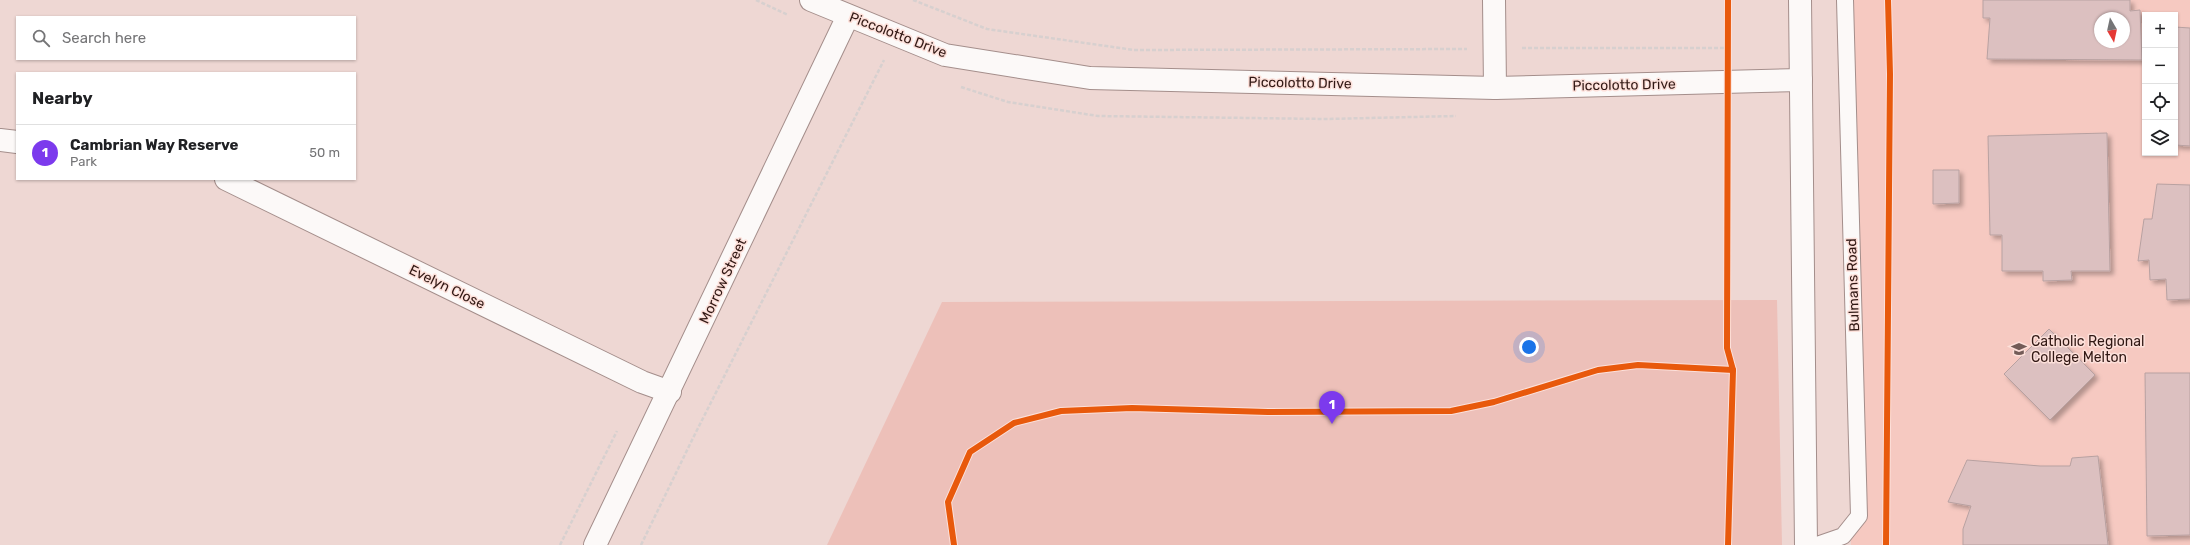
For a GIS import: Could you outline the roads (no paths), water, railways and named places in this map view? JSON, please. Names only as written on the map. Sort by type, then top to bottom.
[{"type":"street","name":"Piccolotto Drive","points":[[811,0],[945,55],[1090,78],[1495,88],[1801,80]]},
{"type":"street","points":[[1494,0],[1495,88]]},
{"type":"street","points":[[1800,0],[1806,545]]},
{"type":"street","name":"Morrow Street","points":[[595,545],[670,392],[848,16]]},
{"type":"street","points":[[0,140],[16,142]]},
{"type":"street","name":"Evelyn Close","points":[[228,180],[642,382],[670,392]]},
{"type":"lane","name":"Bulmans Road","points":[[1817,545],[1843,536],[1859,516],[1845,0]]},
{"type":"place","name":"Catholic Regional College Melton","points":[[2019,349]]},
{"type":"place","name":"Cambrian Way Reserve","points":[[1332,424]]}]
